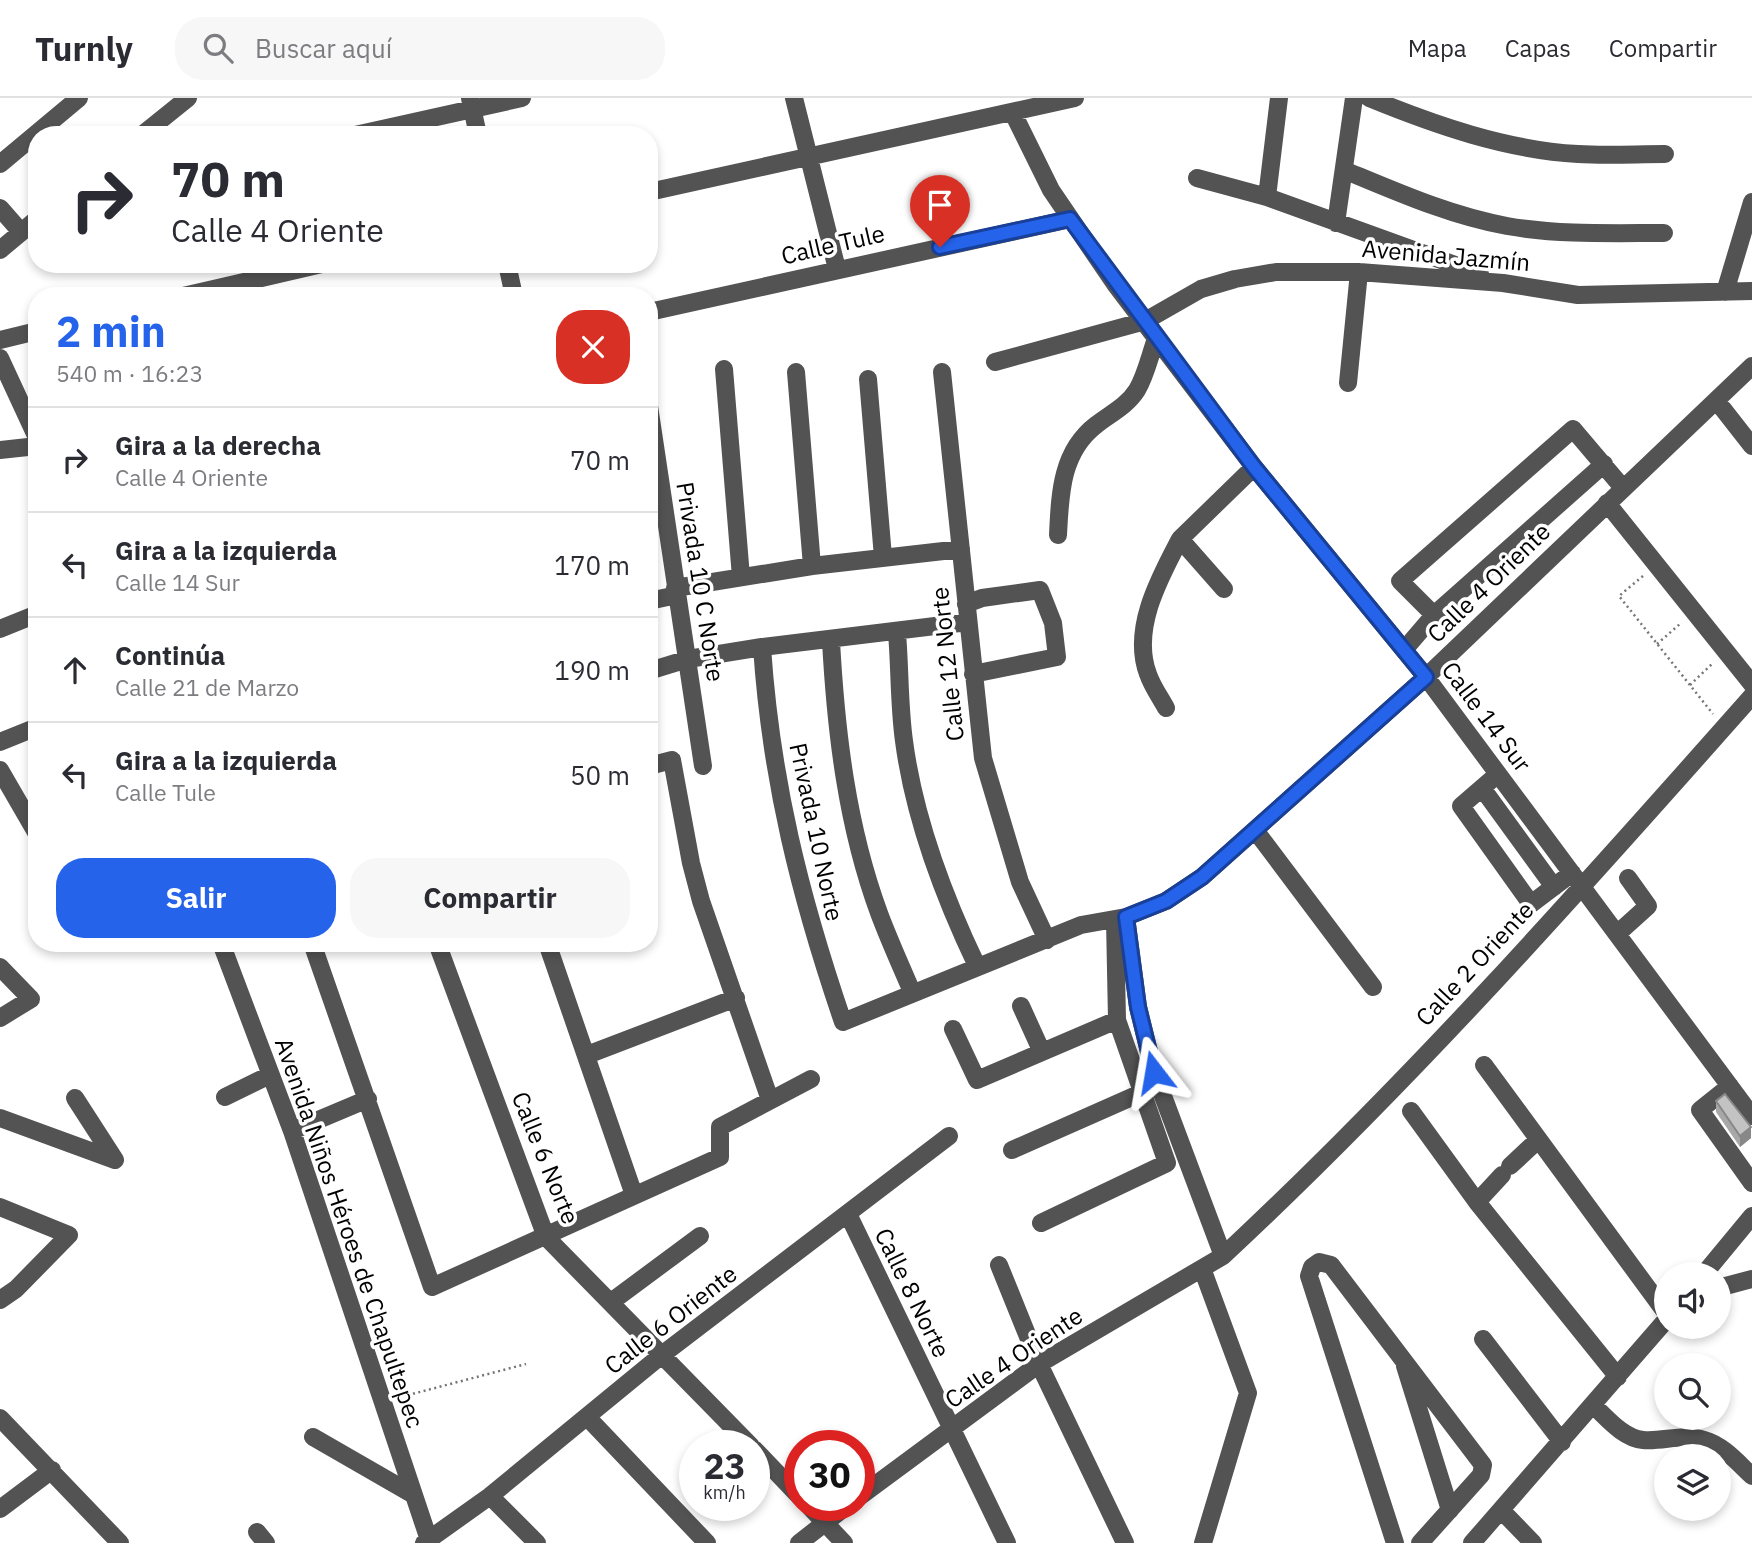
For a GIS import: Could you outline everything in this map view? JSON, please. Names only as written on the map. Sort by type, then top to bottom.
[{"type":"street","points":[[45,126],[79,98]]},
{"type":"street","points":[[153,126],[188,98]]},
{"type":"street","points":[[388,126],[471,103],[522,98]]},
{"type":"street","points":[[794,98],[837,269]]},
{"type":"street","points":[[658,190],[1075,98]]},
{"type":"street","points":[[1267,197],[1279,98]]},
{"type":"street","points":[[1336,223],[1354,98]]},
{"type":"street","points":[[1369,98],[1418,117],[1495,141],[1576,154],[1665,154]]},
{"type":"street","points":[[471,103],[476,126]]},
{"type":"street","name":"Calle 14 Sur","points":[[1013,113],[1035,162],[1070,219],[1156,339],[1254,467],[1426,677],[1752,1116]]},
{"type":"street","points":[[0,164],[28,141]]},
{"type":"street","points":[[1344,170],[1412,198],[1506,226],[1574,233],[1664,233]]},
{"type":"street","points":[[1197,178],[1267,197],[1503,282]]},
{"type":"street","points":[[1725,292],[1752,202]]},
{"type":"street","points":[[0,208],[21,232]]},
{"type":"street","name":"Calle Tule","points":[[658,310],[1070,219]]},
{"type":"street","points":[[0,250],[28,226]]},
{"type":"street","name":"Avenida Jazmín","points":[[995,362],[1145,321],[1201,289],[1235,279],[1276,272],[1359,272],[1503,282],[1578,295],[1752,291]]},
{"type":"street","points":[[1348,383],[1359,272]]},
{"type":"street","points":[[222,287],[283,273]]},
{"type":"street","points":[[0,340],[28,333]]},
{"type":"street","points":[[1058,535],[1060,491],[1070,454],[1092,428],[1126,403],[1137,389],[1156,339]]},
{"type":"street","points":[[0,358],[28,419]]},
{"type":"street","name":"Calle 4 Oriente","points":[[843,1022],[1081,925],[1121,918],[1166,901],[1193,883],[1426,677],[1752,366]]},
{"type":"street","points":[[724,369],[741,576]]},
{"type":"street","points":[[796,372],[812,566]]},
{"type":"street","name":"Calle 12 Norte","points":[[942,372],[982,758],[1020,882],[1047,940]]},
{"type":"street","points":[[868,379],[883,557]]},
{"type":"street","points":[[1723,409],[1752,446]]},
{"type":"street","points":[[1434,615],[1400,581],[1573,429],[1623,488]]},
{"type":"street","points":[[0,450],[28,447]]},
{"type":"street","points":[[1404,650],[1434,615],[1604,464]]},
{"type":"street","points":[[1167,708],[1147,673],[1146,623],[1156,584],[1180,539],[1254,467]]},
{"type":"street","points":[[1607,503],[1752,684]]},
{"type":"street","name":"Privada 10 C Norte","points":[[658,529],[676,591],[703,766]]},
{"type":"street","points":[[1180,539],[1224,589]]},
{"type":"street","points":[[658,598],[741,576],[961,549]]},
{"type":"street","points":[[658,668],[688,659],[762,647],[898,633],[967,613],[982,598],[1040,590],[1053,623],[1057,657],[973,674]]},
{"type":"street","points":[[0,629],[28,618]]},
{"type":"street","points":[[898,633],[904,741],[919,809],[957,923],[977,966]]},
{"type":"street","points":[[831,641],[838,735],[860,849],[879,913],[912,992]]},
{"type":"street","name":"Privada 10 Norte","points":[[762,647],[771,744],[785,827],[813,933],[843,1022]]},
{"type":"street","name":"Calle 2 Oriente","points":[[1203,1271],[1223,1256],[1387,1094],[1577,880],[1752,696]]},
{"type":"street","points":[[0,742],[28,731]]},
{"type":"street","points":[[658,764],[672,760],[691,863],[770,1100]]},
{"type":"street","points":[[0,770],[28,818]]},
{"type":"street","points":[[1498,774],[1461,806],[1531,904],[1553,887],[1577,880]]},
{"type":"street","points":[[1482,788],[1553,887]]},
{"type":"street","points":[[1255,830],[1373,987]]},
{"type":"street","points":[[1617,934],[1648,906],[1628,878]]},
{"type":"street","points":[[1041,1223],[1167,1163],[1117,1020],[1121,918]]},
{"type":"street","points":[[1121,918],[1154,1072],[1223,1256]]},
{"type":"street","name":"Avenida Niños Héroes de Chapultepec","points":[[224,952],[292,1131],[427,1541]]},
{"type":"street","points":[[315,952],[432,1287],[720,1157],[720,1127],[811,1079]]},
{"type":"street","name":"Calle 6 Norte","points":[[440,952],[547,1237],[737,1430]]},
{"type":"street","points":[[550,952],[634,1195]]},
{"type":"street","points":[[0,967],[31,999],[0,1018]]},
{"type":"street","points":[[587,1055],[736,998]]},
{"type":"street","points":[[1021,1006],[1041,1050]]},
{"type":"street","points":[[953,1028],[977,1080],[1041,1050],[1117,1020]]},
{"type":"street","points":[[1484,1065],[1654,1297]]},
{"type":"street","points":[[225,1097],[271,1075]]},
{"type":"street","points":[[1730,1086],[1700,1110],[1752,1183]]},
{"type":"street","points":[[1012,1150],[1141,1093]]},
{"type":"street","points":[[0,1118],[115,1160],[75,1098]]},
{"type":"street","points":[[292,1131],[368,1099]]},
{"type":"street","points":[[1411,1111],[1477,1202],[1618,1377]]},
{"type":"street","name":"Calle 6 Oriente","points":[[427,1541],[588,1418],[663,1354],[949,1136]]},
{"type":"street","points":[[1477,1202],[1538,1140]]},
{"type":"street","points":[[0,1207],[69,1235],[16,1289],[0,1300]]},
{"type":"street","name":"Calle 8 Norte","points":[[848,1214],[1007,1543]]},
{"type":"street","points":[[1714,1262],[1752,1216]]},
{"type":"street","points":[[611,1302],[700,1236]]},
{"type":"street","points":[[1395,1543],[1309,1276],[1312,1267],[1323,1262],[1331,1265],[1400,1352],[1483,1465],[1481,1475],[1420,1543]]},
{"type":"street","points":[[999,1265],[1039,1364],[1125,1543]]},
{"type":"street","points":[[1203,1271],[1248,1393],[1203,1543]]},
{"type":"street","name":"Calle 4 Oriente","points":[[875,1485],[1039,1364],[1203,1271]]},
{"type":"street","points":[[1731,1285],[1752,1279]]},
{"type":"street","points":[[1472,1543],[1654,1334]]},
{"type":"street","points":[[1483,1339],[1562,1442]]},
{"type":"street","points":[[1400,1352],[1450,1510]]},
{"type":"street","points":[[1594,1406],[1625,1433],[1642,1440],[1685,1437],[1705,1440],[1724,1450],[1752,1476]]},
{"type":"street","points":[[0,1418],[120,1543]]},
{"type":"street","points":[[588,1418],[707,1543]]},
{"type":"street","points":[[313,1437],[412,1494]]},
{"type":"street","name":"Calle 6 Norte","points":[[770,1465],[784,1480]]},
{"type":"street","points":[[0,1509],[52,1470]]},
{"type":"street","points":[[489,1496],[537,1543]]},
{"type":"street","points":[[1502,1511],[1533,1543]]},
{"type":"street","points":[[799,1543],[827,1521]]},
{"type":"street","points":[[824,1523],[844,1543]]},
{"type":"path","points":[[1657,565],[1619,596],[1724,728]]},
{"type":"path","points":[[1656,645],[1694,611]]},
{"type":"path","points":[[1690,686],[1726,651]]},
{"type":"path","points":[[382,1402],[526,1364]]},
{"type":"building","points":[[1725,1094],[1751,1127],[1740,1136],[1716,1101]]},
{"type":"route","points":[[940,247],[1070,219],[1115,284],[1254,467],[1426,677],[1202,877],[1166,901],[1126,917],[1138,1007],[1154,1072]]}]
